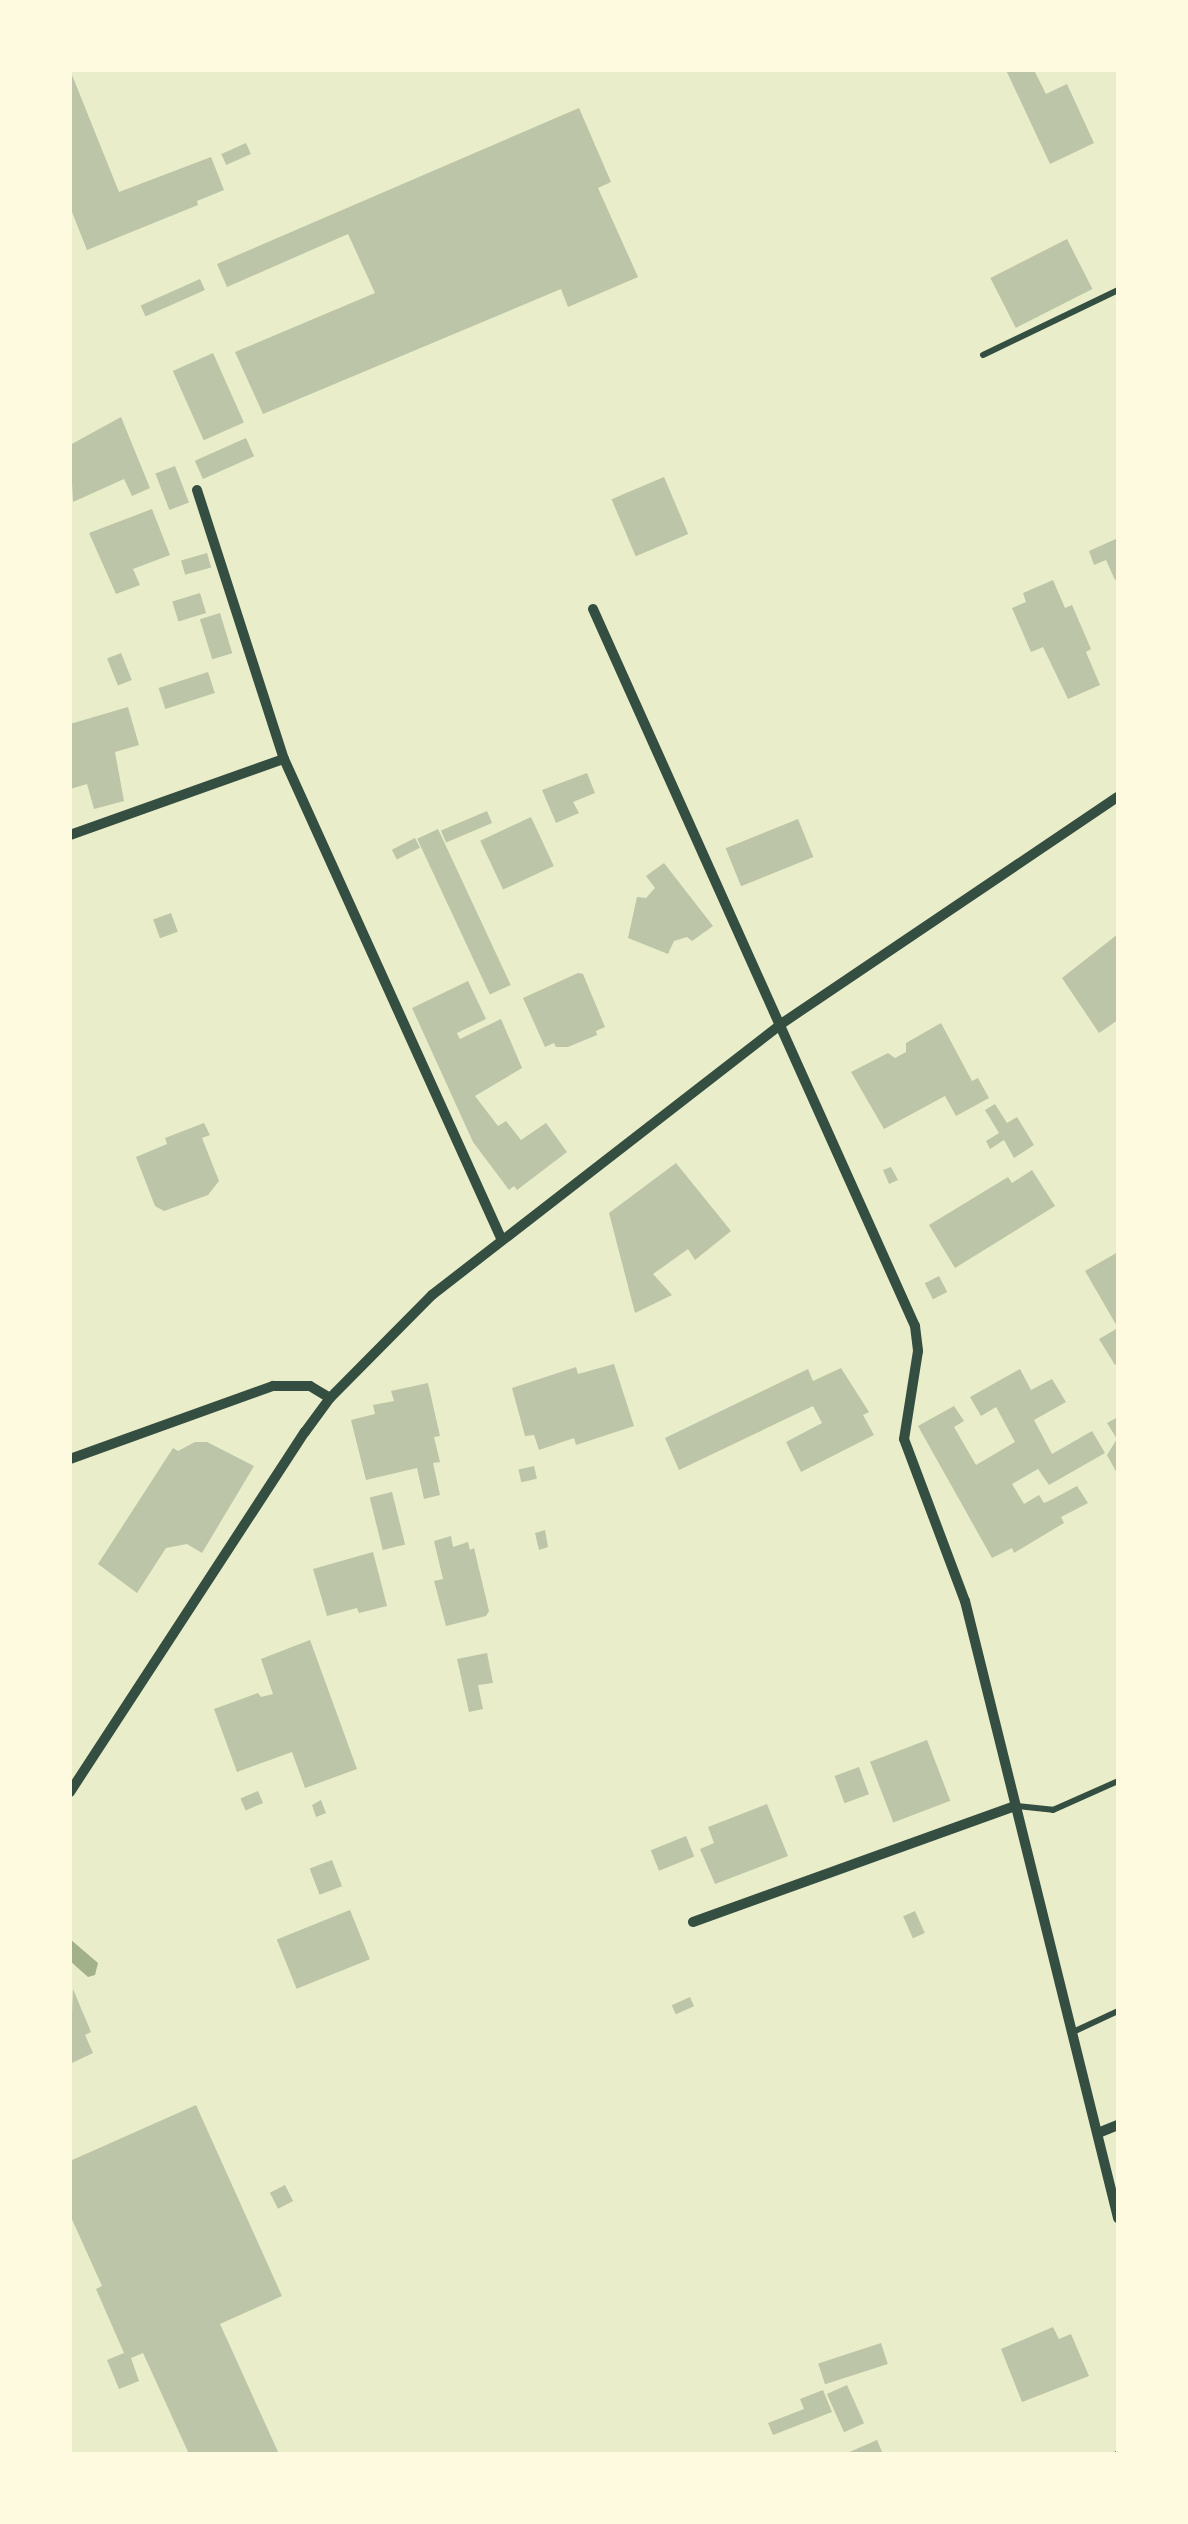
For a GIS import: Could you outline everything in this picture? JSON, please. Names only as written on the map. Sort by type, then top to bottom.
[{"type":"street","points":[[197,490],[284,758],[500,1238]]},
{"type":"street","points":[[594,609],[915,1326],[918,1351],[904,1439],[965,1601],[1118,2218]]},
{"type":"street","points":[[70,835],[284,758]]},
{"type":"street","points":[[70,1792],[330,1398],[432,1295],[500,1238],[781,1024],[1118,798]]},
{"type":"street","points":[[70,1459],[274,1386],[310,1386],[330,1398]]},
{"type":"street","points":[[693,1922],[1016,1806]]},
{"type":"street","points":[[1098,2132],[1118,2125]]},
{"type":"lane","points":[[983,356],[1118,290]]},
{"type":"lane","points":[[1016,1806],[1053,1810],[1118,1781]]},
{"type":"lane","points":[[1072,2033],[1118,2012]]},
{"type":"shaded area","points":[[70,1939],[98,1963],[95,1975],[88,1977],[70,1961]]},
{"type":"building","points":[[70,70],[119,192],[211,157],[224,190],[197,201],[198,205],[87,250],[70,207]]},
{"type":"building","points":[[1006,70],[1034,70],[1046,94],[1067,84],[1094,143],[1050,164]]},
{"type":"building","points":[[579,108],[611,182],[598,188],[638,277],[568,307],[561,289],[263,414],[235,352],[375,293],[348,234],[227,287],[217,264]]},
{"type":"building","points":[[246,143],[251,154],[226,165],[221,154]]},
{"type":"building","points":[[1067,239],[1092,289],[1016,328],[990,278]]},
{"type":"building","points":[[200,279],[205,290],[146,316],[141,305]]},
{"type":"building","points":[[213,353],[244,422],[204,440],[173,371]]},
{"type":"building","points":[[121,417],[150,488],[132,496],[124,479],[73,502],[70,445]]},
{"type":"building","points":[[246,438],[254,456],[203,479],[195,461]]},
{"type":"building","points":[[175,466],[189,502],[169,510],[155,474]]},
{"type":"building","points":[[664,477],[688,534],[636,556],[612,499]]},
{"type":"building","points":[[152,509],[170,555],[133,569],[140,585],[116,594],[89,533]]},
{"type":"building","points":[[1118,538],[1115,580],[1106,560],[1094,565],[1089,551]]},
{"type":"building","points":[[207,553],[211,567],[185,575],[181,560]]},
{"type":"building","points":[[1053,580],[1065,608],[1072,605],[1091,649],[1086,652],[1100,685],[1068,699],[1043,647],[1031,652],[1012,608],[1026,602],[1023,593]]},
{"type":"building","points":[[200,593],[206,613],[178,622],[172,601]]},
{"type":"building","points":[[220,613],[232,653],[212,659],[200,619]]},
{"type":"building","points":[[121,653],[132,680],[118,686],[107,659]]},
{"type":"building","points":[[208,672],[215,693],[165,709],[159,688]]},
{"type":"building","points":[[128,707],[139,745],[115,752],[124,801],[94,809],[87,784],[70,789],[70,724]]},
{"type":"building","points":[[587,773],[595,793],[573,802],[579,813],[556,823],[542,790]]},
{"type":"building","points":[[487,811],[492,823],[446,843],[441,831]]},
{"type":"building","points":[[531,817],[554,866],[503,890],[480,841]]},
{"type":"building","points":[[798,819],[813,857],[741,886],[726,848]]},
{"type":"building","points":[[438,829],[511,985],[490,995],[417,839]]},
{"type":"building","points":[[415,838],[420,848],[397,860],[392,850]]},
{"type":"building","points":[[664,863],[713,926],[692,941],[687,937],[674,941],[668,954],[628,938],[637,897],[646,898],[655,888],[646,876]]},
{"type":"building","points":[[171,913],[178,932],[160,938],[153,919]]},
{"type":"building","points":[[1118,934],[1118,1020],[1099,1033],[1062,978]]},
{"type":"building","points":[[583,974],[605,1027],[596,1031],[597,1035],[568,1047],[556,1047],[554,1043],[545,1047],[523,998]]},
{"type":"building","points":[[468,981],[486,1019],[457,1033],[460,1039],[501,1019],[522,1068],[475,1096],[498,1126],[506,1121],[521,1140],[546,1123],[567,1152],[517,1190],[514,1186],[509,1190],[473,1142],[412,1008]]},
{"type":"building","points":[[941,1023],[972,1081],[978,1078],[989,1098],[956,1116],[945,1096],[884,1129],[851,1072],[888,1053],[895,1058],[906,1052],[906,1043]]},
{"type":"building","points":[[995,1104],[1007,1123],[1017,1117],[1034,1145],[1014,1158],[1004,1140],[990,1149],[986,1141],[999,1133],[985,1110]]},
{"type":"building","points":[[204,1123],[210,1135],[202,1138],[219,1181],[208,1195],[164,1211],[155,1206],[136,1157],[167,1144],[165,1138]]},
{"type":"building","points":[[676,1163],[731,1231],[695,1260],[688,1249],[653,1274],[672,1295],[635,1313],[609,1213]]},
{"type":"building","points":[[891,1167],[898,1180],[889,1184],[883,1170]]},
{"type":"building","points":[[1032,1170],[1055,1206],[955,1268],[929,1225],[1008,1177],[1012,1183]]},
{"type":"building","points":[[1118,1252],[1118,1328],[1085,1271]]},
{"type":"building","points":[[939,1276],[947,1292],[933,1299],[925,1283]]},
{"type":"building","points":[[1118,1328],[1118,1363],[1115,1365],[1099,1339]]},
{"type":"building","points":[[614,1364],[634,1426],[576,1445],[574,1438],[539,1450],[534,1435],[525,1436],[512,1388],[576,1367],[578,1374]]},
{"type":"building","points":[[841,1368],[869,1412],[863,1415],[874,1435],[801,1472],[786,1442],[822,1423],[813,1406],[679,1470],[665,1438],[808,1369],[813,1381]]},
{"type":"building","points":[[1020,1369],[1031,1390],[1052,1379],[1066,1402],[1034,1420],[1052,1454],[1092,1431],[1105,1453],[1049,1485],[1038,1469],[1012,1484],[1024,1504],[1039,1495],[1044,1503],[1077,1486],[1088,1503],[1061,1517],[1064,1523],[1014,1553],[1012,1548],[992,1558],[918,1426],[954,1406],[964,1421],[954,1427],[976,1465],[1015,1442],[996,1407],[981,1416],[970,1397]]},
{"type":"building","points":[[428,1383],[440,1436],[434,1437],[440,1462],[433,1463],[440,1495],[424,1499],[417,1468],[366,1480],[351,1420],[375,1414],[373,1405],[394,1401],[391,1391]]},
{"type":"building","points":[[1118,1417],[1118,1475],[1107,1455],[1117,1439],[1107,1423]]},
{"type":"building","points":[[195,1442],[207,1442],[254,1466],[202,1553],[187,1544],[166,1548],[137,1593],[98,1564],[173,1448],[178,1451]]},
{"type":"building","points":[[534,1466],[537,1479],[521,1482],[518,1470]]},
{"type":"building","points":[[392,1492],[405,1544],[383,1550],[370,1498]]},
{"type":"building","points":[[545,1530],[548,1547],[539,1550],[535,1533]]},
{"type":"building","points":[[451,1536],[453,1547],[468,1542],[470,1550],[474,1548],[489,1611],[486,1616],[446,1626],[434,1581],[443,1579],[434,1541]]},
{"type":"building","points":[[373,1552],[387,1606],[327,1616],[313,1569]]},
{"type":"building","points":[[310,1640],[357,1769],[305,1788],[292,1752],[237,1772],[214,1709],[258,1693],[261,1697],[273,1694],[261,1659]]},
{"type":"building","points":[[487,1653],[493,1683],[478,1685],[483,1709],[469,1712],[457,1659]]},
{"type":"building","points":[[927,1740],[950,1801],[893,1823],[870,1762]]},
{"type":"building","points":[[859,1767],[869,1794],[844,1803],[835,1776]]},
{"type":"building","points":[[258,1791],[263,1803],[246,1810],[241,1798]]},
{"type":"building","points":[[321,1800],[326,1813],[316,1817],[312,1805]]},
{"type":"building","points":[[767,1804],[788,1856],[715,1884],[700,1849],[714,1843],[708,1827]]},
{"type":"building","points":[[686,1836],[694,1856],[659,1871],[651,1850]]},
{"type":"building","points":[[332,1860],[342,1886],[320,1895],[310,1869]]},
{"type":"building","points":[[350,1910],[370,1959],[297,1989],[277,1940]]},
{"type":"building","points":[[915,1911],[925,1933],[913,1938],[903,1916]]},
{"type":"building","points":[[73,1989],[91,2032],[85,2035],[93,2053],[70,2064]]},
{"type":"building","points":[[690,1997],[694,2006],[676,2014],[672,2005]]},
{"type":"building","points":[[196,2105],[282,2296],[220,2324],[279,2454],[189,2454],[143,2353],[131,2358],[139,2381],[119,2389],[107,2360],[124,2353],[96,2289],[102,2286],[70,2215],[70,2161]]},
{"type":"building","points":[[285,2185],[293,2201],[278,2209],[270,2193]]},
{"type":"building","points":[[1053,2327],[1059,2339],[1071,2334],[1089,2376],[1022,2402],[1001,2349]]},
{"type":"building","points":[[881,2343],[888,2364],[825,2384],[818,2363]]},
{"type":"building","points":[[847,2385],[864,2423],[844,2432],[827,2394]]},
{"type":"building","points":[[823,2390],[832,2412],[773,2435],[768,2423],[804,2409],[800,2399]]},
{"type":"building","points":[[877,2440],[883,2454],[845,2454]]}]
